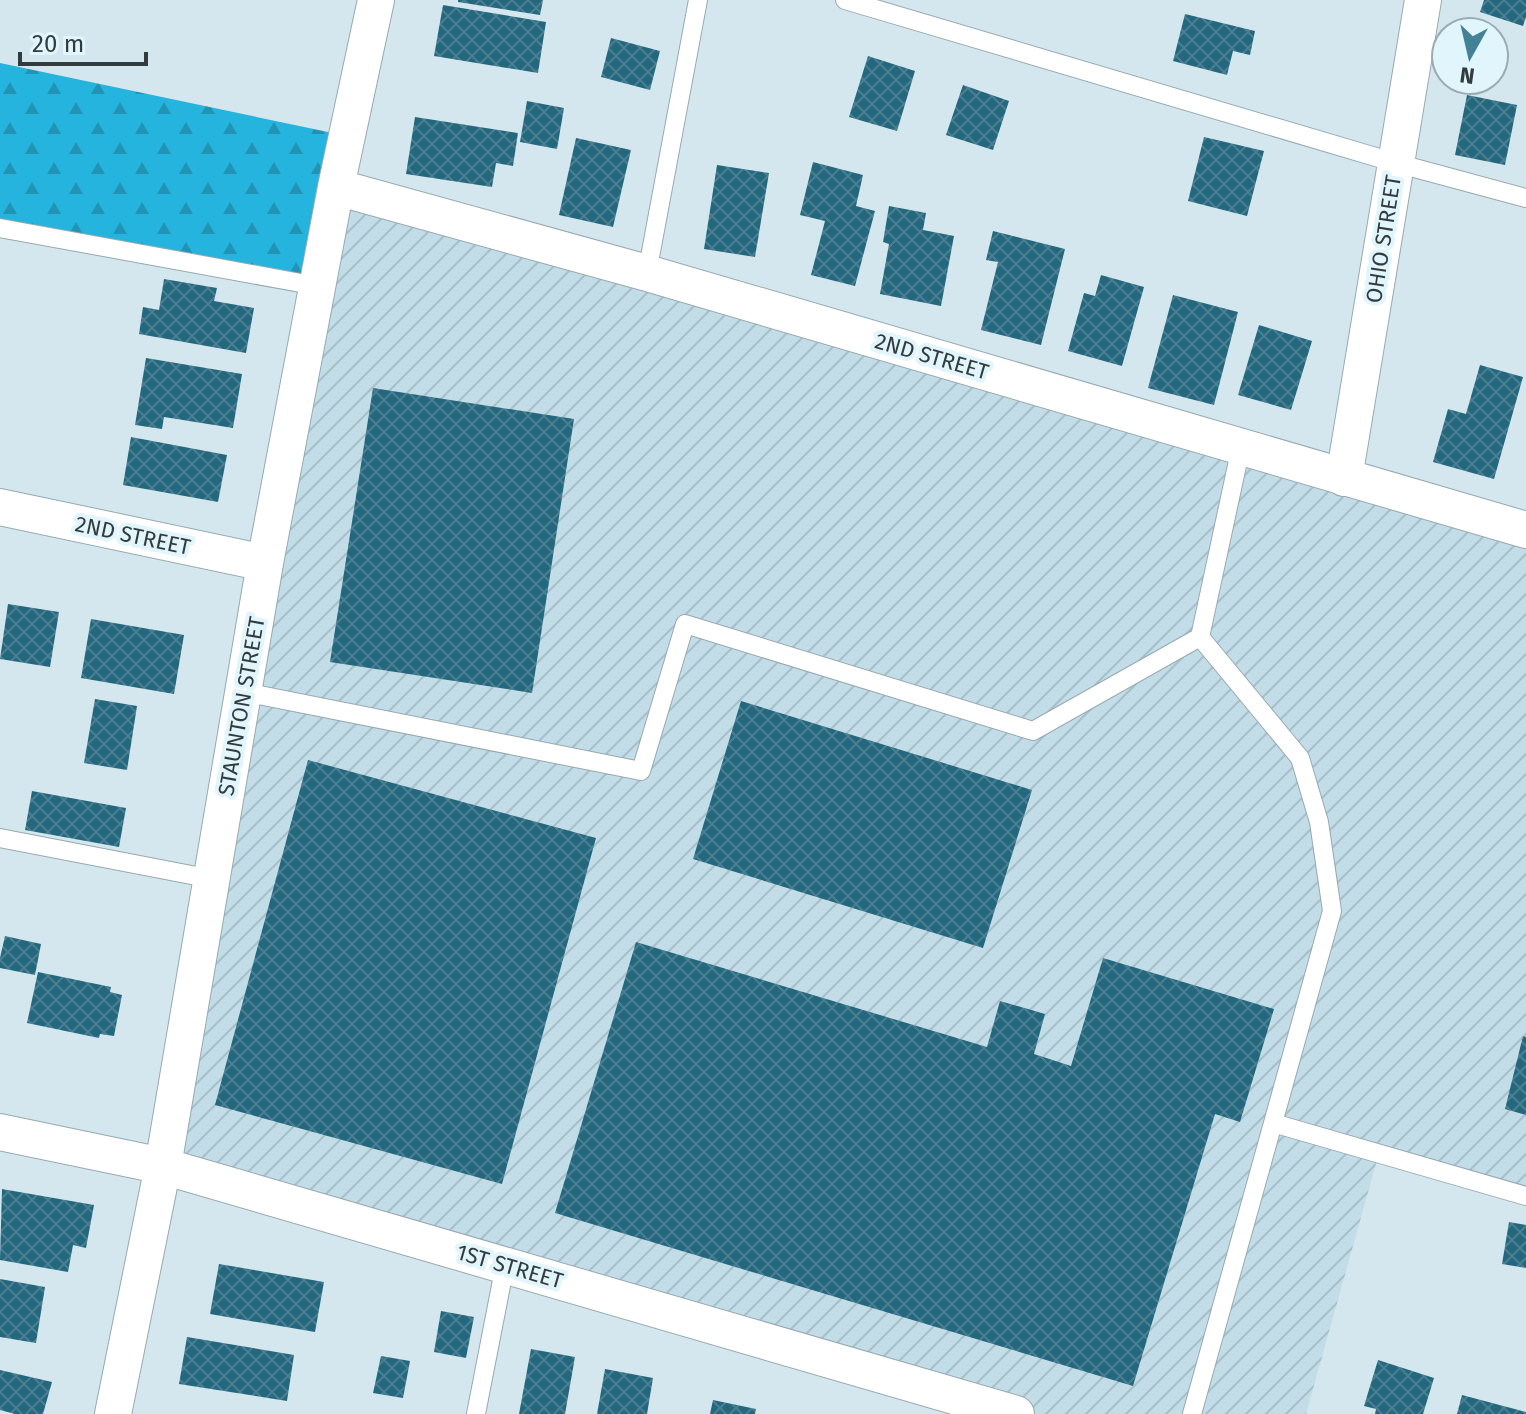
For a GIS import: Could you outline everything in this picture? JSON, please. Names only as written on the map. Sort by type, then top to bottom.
[{"type":"street","name":"STAUNTON STREET","points":[[113,1414],[163,1166],[265,563],[336,187],[376,0]]},
{"type":"street","name":"OHIO STREET","points":[[1344,478],[1423,0]]},
{"type":"street","name":"2ND STREET","points":[[336,187],[647,273],[1526,530]]},
{"type":"street","name":"2ND STREET","points":[[0,507],[265,563]]},
{"type":"street","name":"1ST STREET","points":[[0,1132],[163,1166],[1016,1414]]},
{"type":"lane","points":[[647,273],[698,0]]},
{"type":"lane","points":[[845,0],[1396,163],[1526,198]]},
{"type":"lane","points":[[0,228],[317,286]]},
{"type":"lane","points":[[244,692],[641,771],[685,624],[1033,731],[1200,637],[1241,447]]},
{"type":"lane","points":[[1192,1414],[1332,911],[1319,822],[1300,758],[1200,637]]},
{"type":"lane","points":[[0,838],[212,879]]},
{"type":"lane","points":[[1273,1123],[1526,1196]]},
{"type":"lane","points":[[476,1414],[505,1265]]},
{"type":"shaded area","points":[[336,187],[1526,530],[1526,1196],[1379,1153],[1306,1414],[1016,1414],[163,1166]]},
{"type":"green space","points":[[0,63],[347,136],[317,286],[0,228]]},
{"type":"building","points":[[458,0],[543,0],[540,15]]},
{"type":"building","points":[[1484,0],[1526,0],[1523,26],[1510,22],[1510,16],[1480,12]]},
{"type":"building","points":[[443,5],[546,22],[538,73],[434,56]]},
{"type":"building","points":[[1185,14],[1255,31],[1250,55],[1233,51],[1227,75],[1173,61]]},
{"type":"building","points":[[611,38],[660,51],[650,90],[601,77]]},
{"type":"building","points":[[868,56],[915,71],[897,131],[849,117]]},
{"type":"building","points":[[963,85],[1009,101],[993,150],[946,135]]},
{"type":"building","points":[[1467,96],[1517,105],[1505,165],[1455,155]]},
{"type":"building","points":[[527,101],[564,108],[557,149],[520,142]]},
{"type":"building","points":[[415,117],[518,133],[513,166],[496,163],[492,187],[406,174]]},
{"type":"building","points":[[1204,137],[1264,151],[1247,216],[1188,201]]},
{"type":"building","points":[[576,138],[631,150],[613,227],[559,215]]},
{"type":"building","points":[[813,162],[863,175],[856,206],[875,211],[855,286],[811,275],[825,221],[800,215]]},
{"type":"building","points":[[717,165],[769,173],[755,257],[704,249]]},
{"type":"building","points":[[889,206],[926,213],[923,230],[954,236],[941,306],[880,294],[889,244],[883,242]]},
{"type":"building","points":[[993,231],[1065,249],[1041,345],[981,330],[998,262],[986,260]]},
{"type":"building","points":[[1101,275],[1144,287],[1122,366],[1068,351],[1084,293],[1095,296]]},
{"type":"building","points":[[164,279],[217,288],[214,301],[254,308],[246,353],[139,334],[143,307],[159,310]]},
{"type":"building","points":[[1173,295],[1238,312],[1214,405],[1148,388]]},
{"type":"building","points":[[1259,325],[1312,341],[1291,410],[1238,395]]},
{"type":"building","points":[[146,358],[242,374],[233,428],[164,417],[162,429],[135,425]]},
{"type":"building","points":[[1480,365],[1523,377],[1494,479],[1433,462],[1448,409],[1466,414]]},
{"type":"building","points":[[373,388],[574,419],[532,693],[330,662]]},
{"type":"building","points":[[131,437],[227,455],[218,502],[123,485]]},
{"type":"building","points":[[8,604],[59,612],[50,667],[0,659]]},
{"type":"building","points":[[91,619],[184,635],[174,694],[81,678]]},
{"type":"building","points":[[95,699],[137,706],[127,770],[84,763]]},
{"type":"building","points":[[741,701],[1032,790],[983,948],[693,859]]},
{"type":"building","points":[[308,760],[596,838],[502,1184],[215,1105]]},
{"type":"building","points":[[32,791],[126,808],[119,847],[25,830]]},
{"type":"building","points":[[5,936],[41,944],[35,975],[0,968]]},
{"type":"building","points":[[636,942],[987,1047],[1000,1001],[1045,1014],[1034,1054],[1071,1066],[1103,958],[1274,1009],[1240,1122],[1215,1114],[1133,1386],[555,1213]]},
{"type":"building","points":[[38,972],[111,987],[110,992],[122,995],[114,1036],[100,1034],[99,1038],[27,1023]]},
{"type":"building","points":[[1523,1036],[1526,1037],[1526,1115],[1505,1109]]},
{"type":"building","points":[[2,1189],[94,1205],[86,1248],[73,1245],[68,1272],[0,1260]]},
{"type":"building","points":[[1509,1222],[1526,1225],[1526,1268],[1502,1264]]},
{"type":"building","points":[[219,1264],[324,1282],[315,1332],[210,1314]]},
{"type":"building","points":[[0,1279],[45,1287],[36,1343],[0,1337]]},
{"type":"building","points":[[441,1311],[474,1317],[466,1358],[434,1352]]},
{"type":"building","points":[[187,1337],[294,1355],[287,1401],[179,1384]]},
{"type":"building","points":[[531,1349],[575,1357],[565,1414],[519,1414]]},
{"type":"building","points":[[381,1356],[410,1361],[403,1398],[373,1393]]},
{"type":"building","points":[[1378,1360],[1434,1378],[1423,1414],[1375,1414],[1376,1409],[1364,1406]]},
{"type":"building","points":[[605,1369],[653,1378],[647,1414],[597,1414]]},
{"type":"building","points":[[0,1370],[52,1382],[43,1414],[15,1414],[0,1410]]},
{"type":"building","points":[[1462,1395],[1526,1412],[1526,1414],[1457,1414]]},
{"type":"building","points":[[713,1400],[756,1409],[755,1414],[710,1414]]}]
